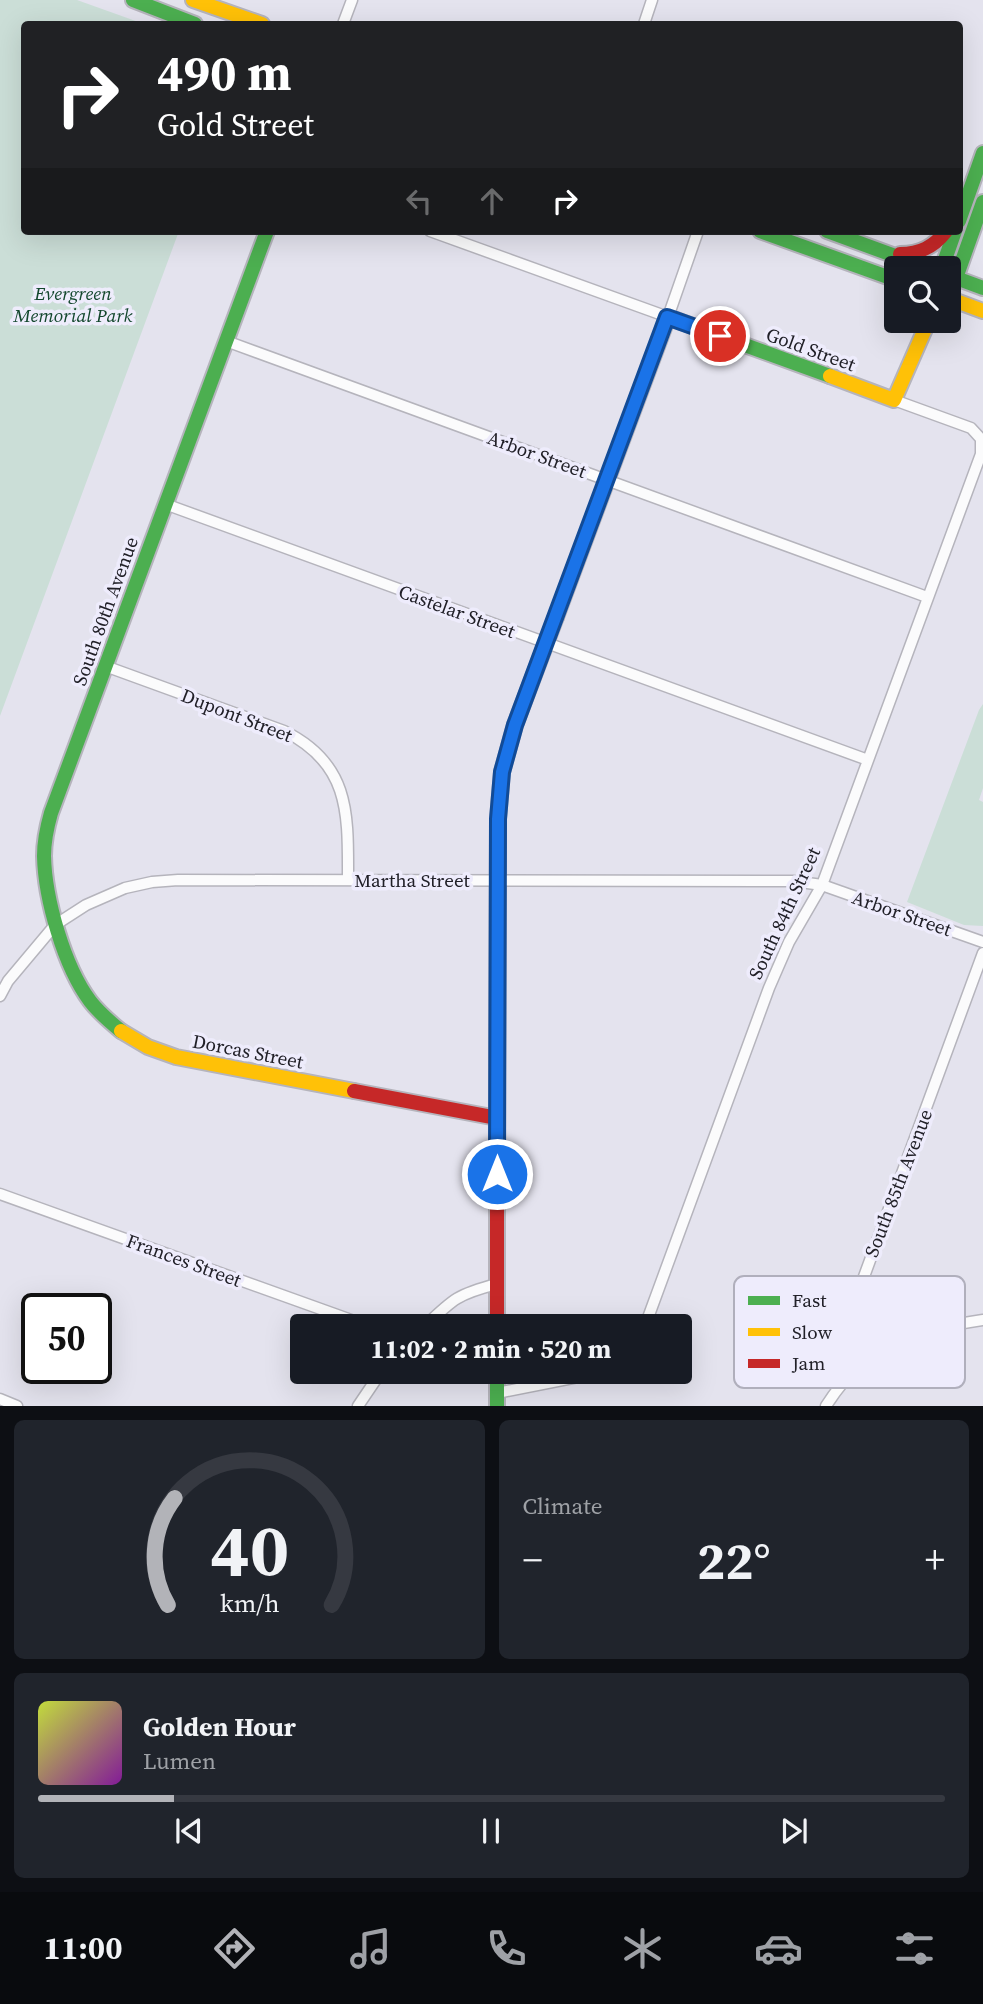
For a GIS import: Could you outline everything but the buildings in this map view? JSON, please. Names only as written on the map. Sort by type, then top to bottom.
[{"type":"main road","points":[[133,0],[187,21]]},
{"type":"main road","points":[[193,0],[253,21]]},
{"type":"main road","points":[[963,210],[983,153]]},
{"type":"main road","points":[[963,203],[969,193]]},
{"type":"main road","points":[[961,256],[983,202]]},
{"type":"main road","name":"South 80th Avenue","points":[[55,925],[43,867],[45,835],[51,813],[266,235]]},
{"type":"main road","points":[[771,235],[884,276]]},
{"type":"main road","points":[[839,235],[896,256]]},
{"type":"main road","points":[[883,251],[919,253],[943,235]]},
{"type":"main road","points":[[946,256],[954,235]]},
{"type":"main road","points":[[961,282],[983,288]]},
{"type":"main road","points":[[961,303],[983,311]]},
{"type":"main road","points":[[497,1314],[497,881],[502,772],[515,725],[667,317]]},
{"type":"main road","name":"Gold Street","points":[[667,317],[894,400]]},
{"type":"main road","points":[[894,400],[923,333]]},
{"type":"main road","name":"Dorcas Street","points":[[55,925],[70,968],[90,1001],[116,1028],[151,1049],[176,1057],[497,1118]]},
{"type":"street","points":[[344,21],[352,0]]},
{"type":"street","points":[[645,21],[652,0]]},
{"type":"street","name":"Gold Street","points":[[441,235],[667,317]]},
{"type":"street","points":[[667,317],[697,235]]},
{"type":"street","name":"Arbor Street","points":[[226,341],[927,597]]},
{"type":"street","name":"Gold Street","points":[[894,400],[971,428],[979,436]]},
{"type":"street","name":"South 84th Street","points":[[649,1314],[769,988],[789,942],[822,885],[981,454],[979,436]]},
{"type":"street","name":"Castelar Street","points":[[165,504],[868,760]]},
{"type":"street","name":"Dupont Street","points":[[105,666],[284,732],[316,752],[329,768],[342,795],[348,827],[348,880]]},
{"type":"street","name":"Martha Street","points":[[55,925],[86,905],[125,888],[178,880],[781,881],[822,885]]},
{"type":"street","name":"Arbor Street","points":[[822,885],[983,942]]},
{"type":"street","points":[[0,996],[8,981],[55,925]]},
{"type":"street","name":"South 85th Avenue","points":[[864,1276],[983,953]]},
{"type":"street","name":"Frances Street","points":[[0,1194],[335,1314]]},
{"type":"street","points":[[438,1314],[458,1297],[497,1284]]},
{"type":"street","points":[[965,1323],[983,1320]]},
{"type":"street","points":[[358,1405],[373,1384]]},
{"type":"street","points":[[497,1399],[556,1384]]},
{"type":"street","points":[[826,1405],[839,1388]]},
{"type":"street","points":[[0,1399],[17,1405]]},
{"type":"green space","name":"Evergreen Memorial Park","points":[[0,0],[77,0],[136,21],[21,21],[21,235],[178,235],[0,716]]},
{"type":"green space","points":[[983,704],[983,788],[979,800],[983,802],[983,926],[964,925],[907,902]]},
{"type":"traffic: fast","points":[[133,0],[187,21]]},
{"type":"traffic: fast","points":[[963,210],[983,153]]},
{"type":"traffic: fast","points":[[961,264],[983,202]]},
{"type":"traffic: fast","points":[[121,1031],[90,1001],[64,951],[52,912],[45,873],[46,834],[51,813],[266,235]]},
{"type":"traffic: fast","points":[[771,235],[884,276]]},
{"type":"traffic: fast","points":[[838,235],[895,256]]},
{"type":"traffic: fast","points":[[946,256],[954,235]]},
{"type":"traffic: fast","points":[[961,280],[983,288]]},
{"type":"traffic: fast","points":[[556,617],[668,317],[830,376]]},
{"type":"traffic: fast","points":[[497,1384],[497,1406]]},
{"type":"traffic: slow","points":[[193,0],[253,21]]},
{"type":"traffic: slow","points":[[961,303],[983,311]]},
{"type":"traffic: slow","points":[[830,376],[894,400],[923,333]]},
{"type":"traffic: slow","points":[[497,1076],[498,819],[502,772],[515,725],[556,617]]},
{"type":"traffic: slow","points":[[121,1031],[148,1047],[176,1057],[354,1091]]},
{"type":"traffic: jam","points":[[900,254],[914,253],[926,248],[942,235]]},
{"type":"traffic: jam","points":[[497,1076],[497,1314]]},
{"type":"traffic: jam","points":[[354,1091],[497,1118]]},
{"type":"route","points":[[497,1174],[497,860],[500,792],[507,752],[667,317],[720,336]]}]
